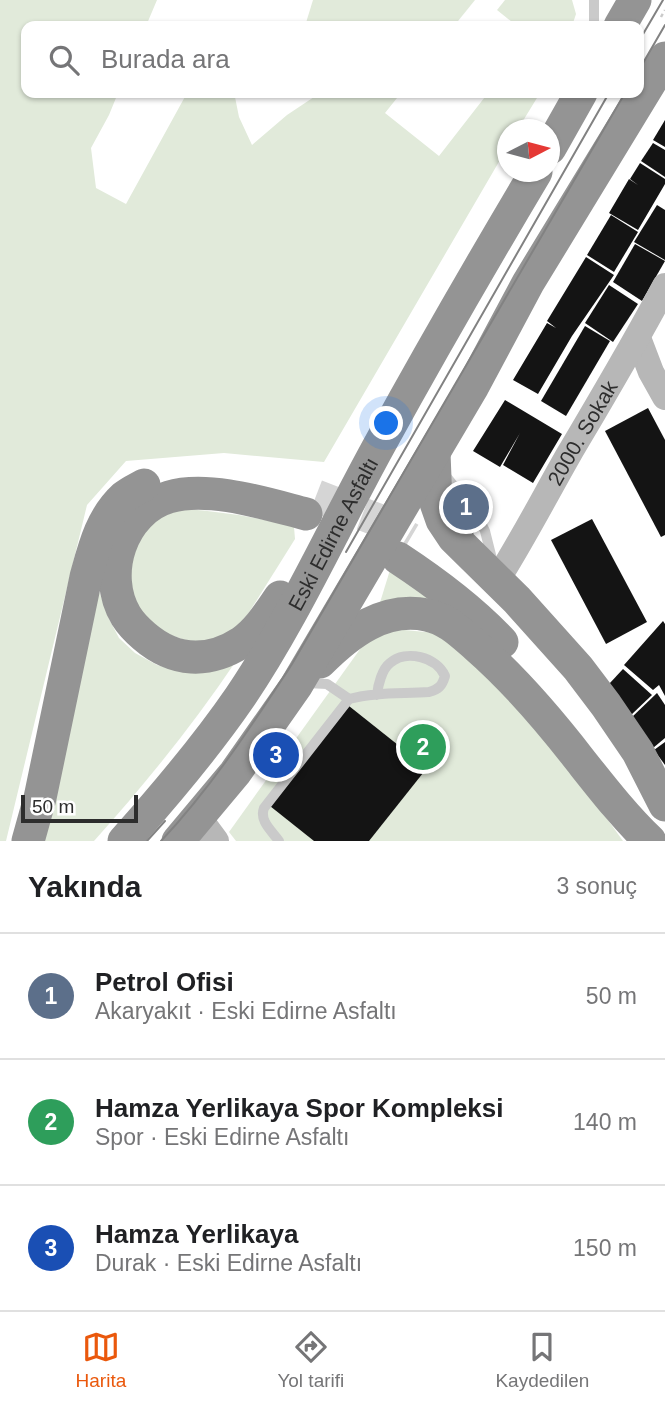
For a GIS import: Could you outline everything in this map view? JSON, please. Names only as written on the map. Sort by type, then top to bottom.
[{"type":"highway","points":[[628,21],[648,9]]},
{"type":"highway","name":"Eski Edirne Asfaltı","points":[[644,92],[665,58]]},
{"type":"highway","points":[[560,130],[578,98]]},
{"type":"highway","name":"Eski Edirne Asfaltı","points":[[198,833],[235,773],[296,686],[473,386],[528,282],[641,98]]},
{"type":"highway","name":"Eski Edirne Asfaltı","points":[[124,841],[194,759],[240,697],[278,635],[380,443],[528,182]]},
{"type":"highway","points":[[28,841],[43,787],[94,545],[106,519],[125,497],[160,477],[205,471],[234,474],[275,484],[311,505],[207,494],[182,494],[167,497],[150,506],[135,518],[124,535],[119,549],[115,583],[126,616],[137,630],[156,647],[178,656],[197,658],[220,654],[243,641],[261,625],[282,594],[325,516],[380,443]]},
{"type":"highway","points":[[434,453],[436,503],[442,520],[454,538],[544,628],[578,668],[638,752],[665,806]]},
{"type":"highway","points":[[651,841],[616,784],[521,663],[468,608],[434,582],[404,549],[456,570],[512,620],[665,806]]},
{"type":"highway","points":[[296,686],[359,628],[376,620],[397,614],[428,615],[442,620],[456,628],[508,676],[547,719],[612,802],[651,841]]},
{"type":"street","name":"2000. Sokak","points":[[498,580],[638,338],[665,286]]},
{"type":"street","points":[[665,333],[638,338],[665,397]]},
{"type":"lane","points":[[594,0],[594,21]]},
{"type":"lane","points":[[279,841],[264,821],[262,812],[349,699],[429,692],[437,690],[445,676],[437,665],[422,657],[401,658],[386,667],[377,695]]},
{"type":"lane","points":[[296,686],[309,683],[327,684],[349,699]]},
{"type":"path","points":[[648,9],[665,10]]},
{"type":"green space","points":[[0,0],[157,0],[148,21],[21,21],[21,98],[116,98],[91,148],[96,188],[126,204],[184,98],[235,98],[239,117],[252,145],[287,115],[312,98],[397,98],[385,113],[439,156],[484,98],[537,98],[524,119],[497,119],[497,165],[324,462],[224,453],[126,461],[87,505],[6,841],[0,841]]},
{"type":"green space","points":[[313,0],[475,0],[458,21],[307,21]]},
{"type":"green space","points":[[505,0],[572,0],[576,14],[574,21],[511,21],[497,10]]},
{"type":"green space","points":[[185,509],[240,515],[294,527],[295,539],[248,614],[228,636],[197,644],[150,628],[129,588],[132,554],[142,532],[160,516]]},
{"type":"green space","points":[[390,570],[455,617],[378,609]]},
{"type":"green space","points":[[96,583],[119,638],[135,653],[157,665],[179,671],[236,661],[168,754],[94,841],[41,841]]},
{"type":"green space","points":[[394,629],[436,633],[497,682],[570,767],[623,841],[236,841],[229,832],[363,645]]},
{"type":"building","points":[[665,120],[665,147],[653,140]]},
{"type":"building","points":[[653,143],[665,150],[665,177],[641,161]]},
{"type":"building","points":[[640,163],[665,179],[665,184],[638,230],[609,213],[629,179],[638,185],[630,179]]},
{"type":"building","points":[[657,205],[665,210],[665,260],[634,242]]},
{"type":"building","points":[[611,215],[638,232],[614,272],[587,255]]},
{"type":"building","points":[[635,244],[665,261],[642,301],[613,282]]},
{"type":"building","points":[[586,257],[614,275],[572,336],[538,394],[513,380],[547,323],[556,328],[547,321]]},
{"type":"building","points":[[609,285],[638,304],[613,342],[585,323]]},
{"type":"building","points":[[585,326],[610,341],[566,416],[541,401]]},
{"type":"building","points":[[505,400],[562,434],[533,483],[503,465],[520,433],[500,467],[473,451]]},
{"type":"building","points":[[648,408],[665,440],[665,535],[661,537],[605,431]]},
{"type":"building","points":[[463,484],[493,508],[472,535],[442,511]]},
{"type":"building","points":[[592,519],[647,622],[606,644],[551,540]]},
{"type":"building","points":[[663,621],[665,696],[659,685],[653,690],[624,665]]},
{"type":"building","points":[[623,669],[652,695],[630,716],[609,684]]},
{"type":"building","points":[[657,693],[665,705],[665,738],[653,748],[631,718]]},
{"type":"building","points":[[349,706],[427,768],[369,841],[314,841],[270,806]]},
{"type":"building","points":[[665,742],[665,765],[654,750]]},
{"type":"tunnel","points":[[316,496],[378,520],[410,539]]},
{"type":"tram line","points":[[644,32],[663,0]]},
{"type":"tram line","points":[[644,61],[665,25]]},
{"type":"tram line","points":[[346,552],[606,98]]},
{"type":"tram line","points":[[161,841],[214,778],[292,664],[622,98]]},
{"type":"tram line","points":[[147,841],[165,821]]},
{"type":"place","name":"Petrol Ofisi","points":[[466,507]]},
{"type":"place","name":"Hamza Yerlikaya Spor Kompleksi","points":[[423,747]]},
{"type":"place","name":"Hamza Yerlikaya","points":[[276,755]]}]
